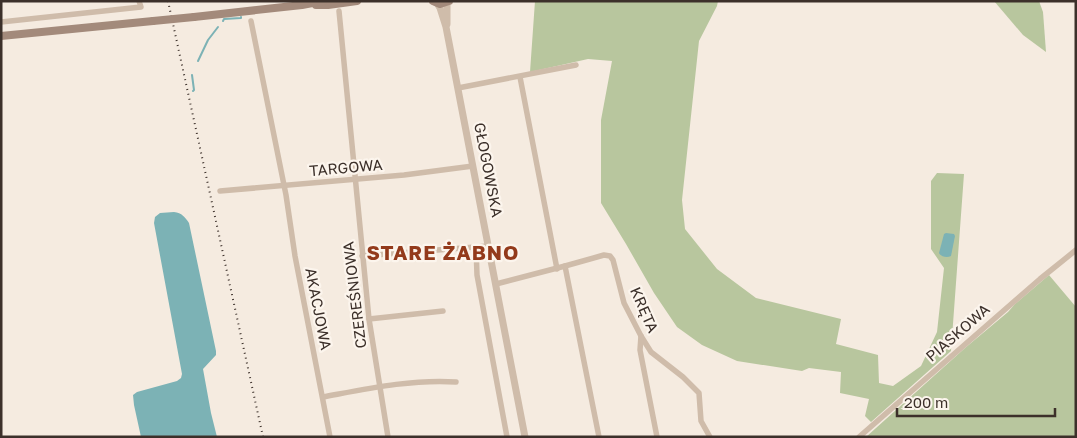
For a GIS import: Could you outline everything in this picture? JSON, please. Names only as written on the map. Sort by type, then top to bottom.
[{"type":"main road","points":[[302,6],[323,1]]},
{"type":"main road","points":[[1,36],[357,1]]},
{"type":"main road","points":[[435,2],[440,4],[448,2]]},
{"type":"street","points":[[1,22],[141,7],[139,1]]},
{"type":"street","name":"GŁOGOWSKA","points":[[435,2],[440,8],[446,27],[525,437]]},
{"type":"street","name":"GŁOGOWSKA","points":[[446,27],[448,2]]},
{"type":"street","name":"CZEREŚNIOWA","points":[[339,11],[369,319],[388,437]]},
{"type":"street","name":"AKACJOWA","points":[[251,21],[284,185],[294,256],[330,437]]},
{"type":"street","points":[[458,88],[576,65]]},
{"type":"street","points":[[520,77],[557,268]]},
{"type":"street","name":"TARGOWA","points":[[220,191],[404,175],[473,166]]},
{"type":"street","points":[[362,256],[488,246]]},
{"type":"street","points":[[476,248],[477,275],[507,437]]},
{"type":"street","name":"PIASKOWA","points":[[859,437],[1040,279],[1076,250]]},
{"type":"street","name":"KRĘTA","points":[[496,284],[604,255],[610,256],[613,260],[624,303],[651,352],[683,377],[699,393],[701,421],[710,437]]},
{"type":"street","points":[[565,266],[599,437]]},
{"type":"street","points":[[369,319],[443,312]]},
{"type":"street","points":[[641,336],[640,350],[657,437]]},
{"type":"street","points":[[323,397],[380,387],[438,381],[456,382]]},
{"type":"green space","points":[[535,1],[718,1],[699,41],[682,200],[685,229],[717,269],[756,298],[841,319],[836,344],[878,355],[879,383],[893,386],[921,366],[937,332],[944,268],[931,249],[931,181],[937,173],[964,174],[951,351],[871,422],[865,416],[869,399],[840,393],[841,372],[809,368],[802,371],[737,361],[702,345],[677,327],[654,293],[601,203],[601,120],[612,61],[588,59],[530,72]]},
{"type":"green space","points":[[994,1],[1039,1],[1043,12],[1046,52],[1023,35]]},
{"type":"green space","points":[[1049,275],[1076,307],[1076,437],[866,437],[965,348]]},
{"type":"water","points":[[160,213],[179,213],[189,223],[216,351],[216,355],[203,369],[217,437],[141,437],[134,405],[133,395],[137,392],[177,381],[181,378],[182,374],[154,223],[155,217]]},
{"type":"water","points":[[944,234],[954,234],[955,236],[951,256],[948,257],[939,253]]},
{"type":"waterway","points":[[223,21],[224,19],[241,17]]},
{"type":"waterway","points":[[198,61],[208,40],[218,27]]},
{"type":"waterway","points":[[192,75],[193,91]]},
{"type":"railway","points":[[168,1],[263,437]]},
{"type":"district","name":"STARE ŻABNO","points":[[443,253]]}]
